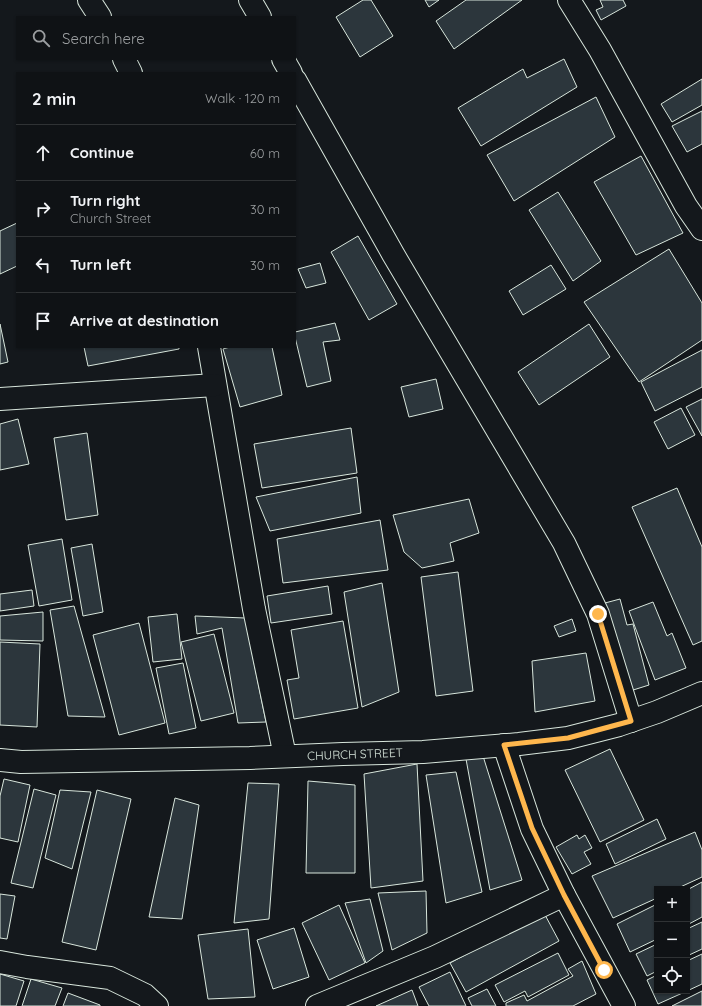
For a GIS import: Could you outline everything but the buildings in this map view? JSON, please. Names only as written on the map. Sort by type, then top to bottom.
[{"type":"street","points":[[89,0],[99,16]]},
{"type":"street","points":[[250,0],[259,16]]},
{"type":"street","points":[[569,0],[600,50],[686,206],[702,229]]},
{"type":"street","points":[[124,60],[130,72]]},
{"type":"street","points":[[284,60],[290,72]]},
{"type":"street","points":[[296,82],[393,254],[564,543],[598,614],[631,721]]},
{"type":"street","points":[[209,348],[254,609],[285,756]]},
{"type":"street","points":[[0,399],[215,385]]},
{"type":"street","name":"CHURCH STREET","points":[[0,760],[21,762],[250,758],[424,752],[504,745],[568,738],[631,721],[702,693]]},
{"type":"street","points":[[504,745],[532,828],[564,895],[624,1006]]},
{"type":"street","points":[[317,1006],[435,957],[564,895]]},
{"type":"street","points":[[0,962],[110,978],[146,995],[157,1006]]},
{"type":"route","points":[[598,614],[631,721],[568,738],[504,745],[532,828],[564,895],[604,970]]}]
